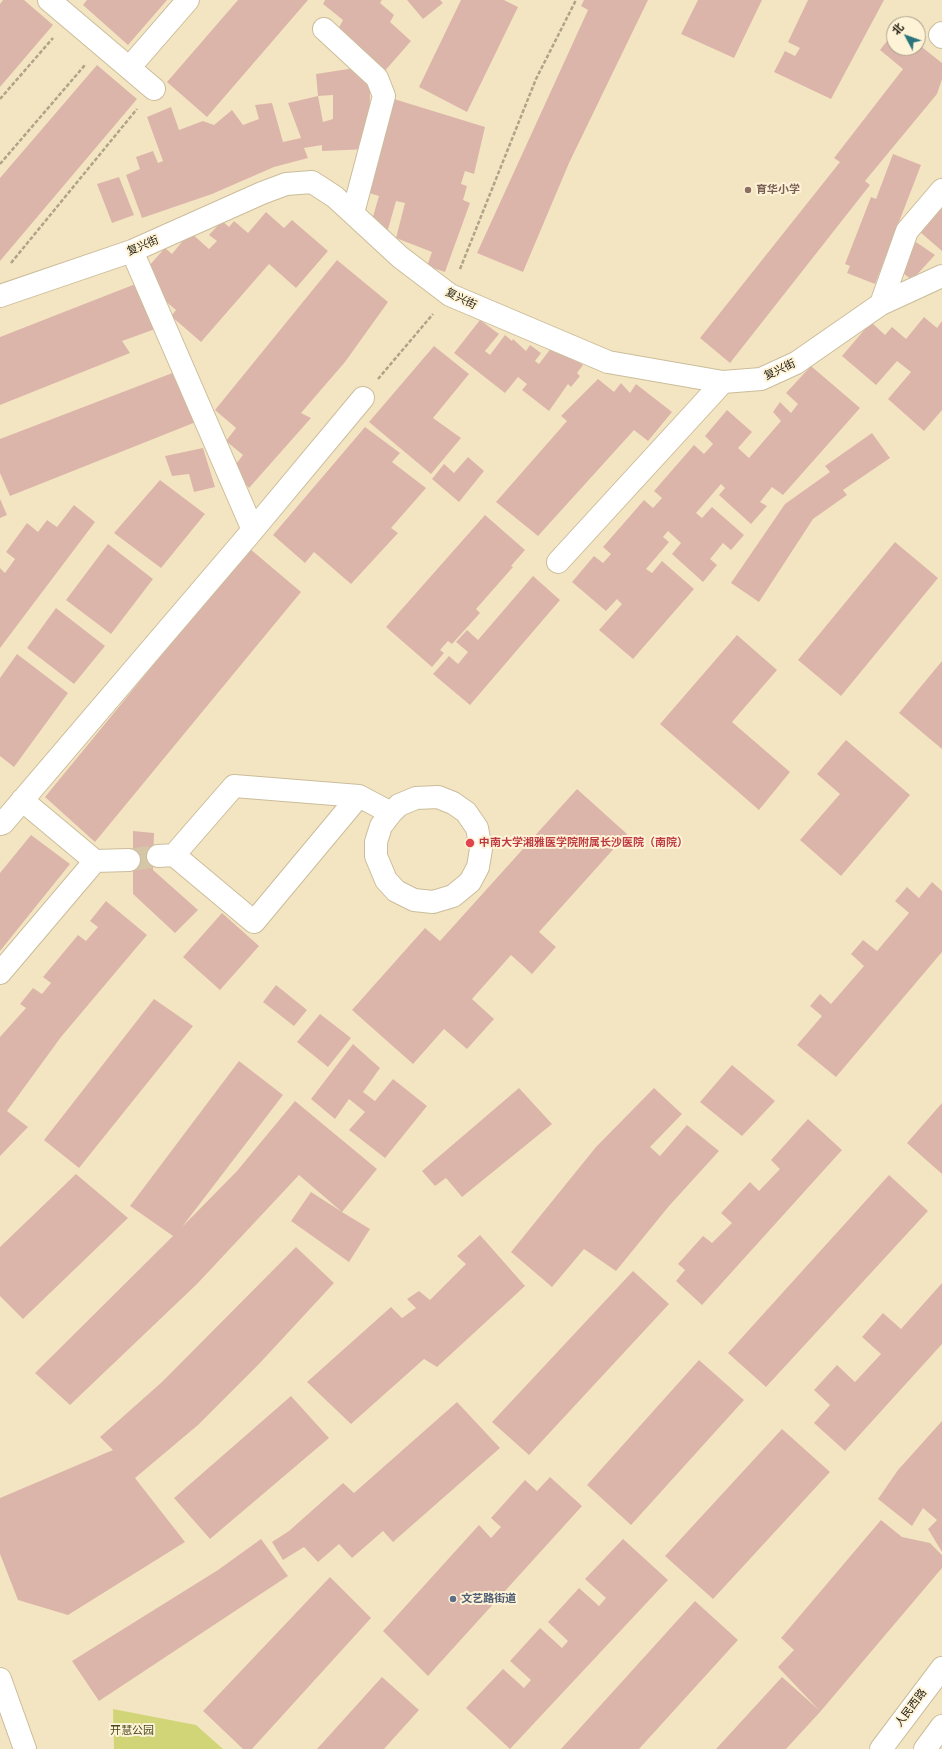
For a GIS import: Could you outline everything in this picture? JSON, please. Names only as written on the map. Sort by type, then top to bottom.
[{"type":"street","points":[[49,0],[154,89]]},
{"type":"street","points":[[129,68],[188,0]]},
{"type":"street","points":[[324,29],[377,78],[384,96],[353,213]]},
{"type":"street","points":[[942,33],[940,35],[942,37]]},
{"type":"street","name":"复兴街","points":[[0,296],[132,251],[262,192],[286,184],[312,182],[335,197],[400,257],[450,295],[608,362],[723,382],[761,379],[796,363],[881,304],[942,276]]},
{"type":"street","points":[[881,304],[907,230],[942,190]]},
{"type":"street","points":[[132,251],[253,530]]},
{"type":"street","points":[[558,562],[723,382]]},
{"type":"street","points":[[0,824],[3,823],[253,530],[362,398]]},
{"type":"street","points":[[359,796],[254,922],[166,856],[234,786],[359,796],[390,813]]},
{"type":"street","points":[[416,798],[438,798],[453,803],[466,812],[477,828],[481,849],[478,867],[470,882],[452,896],[433,902],[414,900],[396,891],[386,880],[376,856],[376,842],[381,826],[390,813],[399,805],[416,798]]},
{"type":"street","points":[[22,800],[95,861],[129,860]]},
{"type":"street","points":[[0,973],[95,861]]},
{"type":"street","name":"人民西路","points":[[881,1749],[942,1668]]},
{"type":"street","points":[[0,1679],[25,1749]]},
{"type":"street","points":[[924,1749],[942,1726]]},
{"type":"path","points":[[362,398],[450,295],[536,80],[576,0]]},
{"type":"path","points":[[0,99],[71,18]]},
{"type":"path","points":[[0,164],[102,45]]},
{"type":"path","points":[[10,265],[154,89]]},
{"type":"green space","name":"开慧公园","points":[[113,1709],[196,1725],[223,1749],[114,1749]]},
{"type":"building","points":[[3,0],[24,0],[53,25],[0,87],[0,4]]},
{"type":"building","points":[[87,0],[167,0],[128,45],[83,5]]},
{"type":"building","points":[[238,0],[308,0],[207,117],[167,82]]},
{"type":"building","points":[[325,0],[382,0],[380,3],[394,15],[390,22],[411,41],[383,73],[336,33],[343,20],[323,4]]},
{"type":"building","points":[[407,0],[440,0],[443,3],[423,19]]},
{"type":"building","points":[[461,0],[504,0],[518,7],[467,112],[419,87]]},
{"type":"building","points":[[584,0],[648,0],[569,163],[523,272],[477,253],[588,10],[581,6]]},
{"type":"building","points":[[698,0],[762,0],[734,58],[681,34]]},
{"type":"building","points":[[808,0],[884,0],[831,99],[774,72],[785,51],[795,56],[800,48],[788,42]]},
{"type":"building","points":[[886,42],[886,55],[880,50]]},
{"type":"building","points":[[926,50],[942,63],[942,79],[937,94],[865,181],[870,185],[730,363],[700,338],[840,162],[834,158],[903,69],[887,56],[926,56]]},
{"type":"building","points":[[97,65],[137,99],[0,261],[0,178]]},
{"type":"building","points":[[361,67],[370,91],[369,149],[322,151],[322,145],[304,148],[308,158],[274,167],[212,194],[142,218],[126,175],[140,169],[136,157],[153,151],[158,163],[163,161],[147,117],[171,107],[179,130],[203,121],[214,125],[232,110],[243,125],[259,119],[255,105],[272,103],[283,142],[301,138],[288,103],[318,96],[316,74]],"holes":[[[333,95],[333,119],[323,122],[318,96]]]},
{"type":"building","points":[[394,99],[485,127],[474,174],[465,171],[461,184],[467,186],[463,200],[470,203],[445,272],[427,266],[432,252],[396,238],[405,203],[396,201],[387,233],[372,220],[379,196],[369,193]]},
{"type":"building","points":[[893,154],[921,165],[875,284],[847,273],[850,266],[845,264],[871,197],[876,199]]},
{"type":"building","points":[[119,177],[134,215],[112,223],[97,184]]},
{"type":"building","points":[[942,208],[942,251],[920,232]]},
{"type":"building","points":[[266,212],[284,228],[292,220],[328,251],[296,288],[269,264],[201,342],[171,316],[176,310],[157,294],[147,268],[165,248],[172,254],[190,232],[209,249],[217,241],[209,235],[222,221],[229,227],[234,221],[248,233]]},
{"type":"building","points":[[916,242],[935,255],[912,280],[899,270]]},
{"type":"building","points":[[337,260],[388,302],[345,362],[301,413],[311,418],[249,488],[232,469],[243,455],[226,441],[236,428],[215,410]]},
{"type":"building","points":[[138,283],[158,328],[122,341],[130,353],[0,405],[0,337]]},
{"type":"building","points":[[924,317],[937,328],[942,321],[942,410],[924,431],[888,399],[911,372],[897,361],[876,385],[842,356],[871,322],[885,335],[892,327],[906,339]]},
{"type":"building","points":[[480,320],[499,334],[485,351],[490,355],[505,335],[512,341],[513,339],[526,351],[530,345],[541,353],[535,361],[539,364],[555,343],[583,365],[577,373],[580,376],[571,387],[568,384],[549,411],[522,390],[527,384],[518,377],[505,393],[454,353]]},
{"type":"building","points":[[434,346],[469,374],[433,418],[461,438],[431,474],[369,422]]},
{"type":"building","points":[[811,366],[860,408],[783,495],[772,487],[760,502],[767,506],[751,524],[719,495],[725,488],[721,484],[696,513],[702,518],[712,507],[744,535],[731,550],[723,543],[710,559],[717,565],[703,582],[672,554],[681,543],[668,531],[663,537],[669,542],[646,569],[652,573],[662,561],[694,589],[633,659],[599,630],[622,604],[617,599],[606,611],[572,582],[594,556],[603,563],[611,554],[603,547],[644,500],[653,508],[662,498],[654,491],[694,445],[704,454],[713,444],[705,436],[727,410],[752,432],[738,448],[749,458],[781,421],[773,412],[780,402],[791,413],[798,404],[786,393]]},
{"type":"building","points":[[175,372],[201,420],[10,496],[0,473],[0,439]]},
{"type":"building","points":[[598,379],[614,392],[621,383],[630,393],[636,384],[672,412],[648,441],[634,430],[538,536],[496,502],[567,421],[561,416]]},
{"type":"building","points":[[365,427],[400,453],[392,462],[426,488],[391,528],[398,533],[351,584],[314,552],[305,563],[273,535]]},
{"type":"building","points":[[872,433],[890,458],[843,490],[847,495],[813,519],[759,602],[731,583],[785,504],[830,472],[825,466]]},
{"type":"building","points":[[203,448],[215,487],[194,492],[189,474],[172,476],[165,456]]},
{"type":"building","points":[[468,457],[484,471],[459,502],[432,479],[444,464],[454,473]]},
{"type":"building","points":[[160,480],[205,514],[161,568],[114,533]]},
{"type":"building","points":[[0,499],[7,515],[0,518]]},
{"type":"building","points":[[74,505],[95,522],[0,648],[0,568],[5,573],[15,559],[6,552],[27,523],[38,532],[47,520],[57,527]]},
{"type":"building","points":[[485,515],[525,550],[511,566],[513,567],[476,609],[480,613],[452,644],[448,641],[440,650],[444,653],[432,667],[386,627]]},
{"type":"building","points":[[895,542],[938,578],[841,696],[798,660]]},
{"type":"building","points":[[108,544],[153,579],[111,634],[66,600]]},
{"type":"building","points":[[249,548],[301,592],[95,842],[45,797]]},
{"type":"building","points":[[533,576],[560,600],[470,705],[433,674],[449,656],[458,664],[468,652],[456,642],[467,630],[478,640]]},
{"type":"building","points":[[56,608],[105,646],[74,684],[27,648]]},
{"type":"building","points":[[737,635],[777,670],[732,722],[790,772],[759,810],[660,724]]},
{"type":"building","points":[[17,654],[68,693],[14,767],[0,756],[0,678]]},
{"type":"building","points":[[942,661],[942,749],[899,713]]},
{"type":"building","points":[[846,740],[910,795],[841,876],[800,840],[840,794],[817,774]]},
{"type":"building","points":[[577,789],[627,834],[539,932],[556,947],[532,974],[511,955],[472,999],[494,1019],[467,1049],[444,1029],[413,1064],[352,1010],[425,928],[440,941]]},
{"type":"building","points":[[133,831],[154,833],[153,870],[198,910],[175,933],[133,894]]},
{"type":"building","points":[[31,835],[70,864],[0,951],[0,873]]},
{"type":"building","points":[[932,882],[942,891],[942,952],[836,1077],[797,1045],[822,1016],[810,1006],[820,994],[831,1004],[864,966],[851,954],[863,940],[877,951],[909,913],[895,901],[907,887],[919,898]]},
{"type":"building","points":[[106,901],[147,935],[61,1037],[7,1111],[28,1127],[0,1156],[0,1037],[26,1008],[20,1004],[33,988],[42,994],[51,983],[43,977],[78,935],[86,941],[98,927],[90,921]]},
{"type":"building","points":[[222,913],[259,946],[220,990],[183,957]]},
{"type":"building","points":[[276,985],[307,1010],[294,1026],[263,1002]]},
{"type":"building","points":[[154,999],[193,1026],[79,1168],[44,1140]]},
{"type":"building","points":[[320,1014],[351,1038],[328,1067],[297,1042]]},
{"type":"building","points":[[353,1044],[380,1068],[363,1092],[375,1101],[393,1079],[427,1106],[385,1158],[349,1130],[365,1112],[349,1099],[335,1119],[311,1099]]},
{"type":"building","points":[[239,1061],[283,1095],[182,1227],[237,1171],[295,1101],[377,1169],[342,1212],[299,1175],[197,1284],[70,1405],[35,1373],[173,1236],[130,1206]]},
{"type":"building","points":[[732,1065],[775,1101],[742,1136],[700,1102]]},
{"type":"building","points":[[519,1088],[552,1124],[462,1197],[446,1178],[435,1186],[422,1171]]},
{"type":"building","points":[[654,1088],[682,1114],[650,1147],[660,1156],[687,1125],[719,1151],[669,1206],[616,1271],[584,1249],[552,1287],[511,1252],[596,1147]]},
{"type":"building","points":[[942,1103],[942,1174],[907,1143]]},
{"type":"building","points":[[808,1119],[842,1150],[702,1305],[676,1281],[685,1270],[678,1264],[703,1236],[712,1243],[732,1223],[721,1213],[750,1182],[759,1191],[780,1169],[771,1160]]},
{"type":"building","points":[[76,1174],[128,1218],[23,1319],[0,1296],[0,1247]]},
{"type":"building","points":[[889,1175],[928,1211],[766,1387],[728,1353]]},
{"type":"building","points":[[311,1192],[370,1229],[349,1262],[291,1221]]},
{"type":"building","points":[[480,1235],[525,1286],[437,1367],[424,1359],[351,1424],[307,1382],[391,1307],[402,1318],[416,1308],[407,1299],[419,1291],[430,1300],[466,1264],[457,1256]]},
{"type":"building","points":[[296,1247],[334,1283],[259,1364],[198,1425],[135,1478],[185,1542],[68,1615],[18,1600],[0,1554],[0,1498],[113,1450],[100,1437],[162,1382]]},
{"type":"building","points":[[633,1271],[669,1304],[529,1455],[492,1422]]},
{"type":"building","points":[[942,1283],[942,1344],[845,1451],[814,1423],[830,1405],[814,1390],[837,1365],[855,1382],[881,1354],[862,1337],[883,1313],[901,1329]]},
{"type":"building","points":[[699,1360],[744,1400],[631,1525],[587,1485]]},
{"type":"building","points":[[291,1396],[329,1438],[210,1539],[174,1498]]},
{"type":"building","points":[[457,1402],[500,1448],[393,1542],[383,1531],[352,1558],[339,1544],[318,1562],[304,1547],[283,1560],[272,1542],[289,1531],[343,1483],[354,1493]]},
{"type":"building","points":[[942,1421],[942,1552],[928,1529],[937,1520],[923,1508],[912,1526],[878,1499],[898,1470]]},
{"type":"building","points":[[782,1429],[830,1472],[713,1599],[665,1556]]},
{"type":"building","points":[[550,1477],[582,1506],[428,1676],[383,1631],[479,1525],[491,1538],[501,1527],[491,1518],[525,1480],[537,1491]]},
{"type":"building","points":[[881,1520],[902,1537],[930,1543],[942,1555],[942,1568],[820,1712],[786,1749],[716,1749],[782,1677],[819,1710],[778,1667],[794,1650],[781,1638]]},
{"type":"building","points":[[261,1539],[288,1576],[99,1701],[72,1661],[218,1570]]},
{"type":"building","points":[[623,1539],[668,1580],[510,1749],[466,1708],[503,1669],[524,1688],[531,1680],[510,1661],[540,1628],[562,1648],[568,1641],[548,1622],[579,1588],[599,1606],[606,1598],[585,1579]]},
{"type":"building","points":[[330,1577],[371,1618],[252,1749],[243,1749],[203,1711]]},
{"type":"building","points":[[695,1601],[738,1640],[639,1749],[561,1749]]},
{"type":"building","points":[[382,1677],[419,1710],[384,1749],[317,1749]]},
{"type":"tunnel","points":[[129,860],[158,856]]},
{"type":"place","name":"育华小学","points":[[748,190]]},
{"type":"place","name":"中南大学湘雅医学院附属长沙医院（南院）","points":[[470,843]]},
{"type":"place","name":"文艺路街道","points":[[453,1599]]}]
